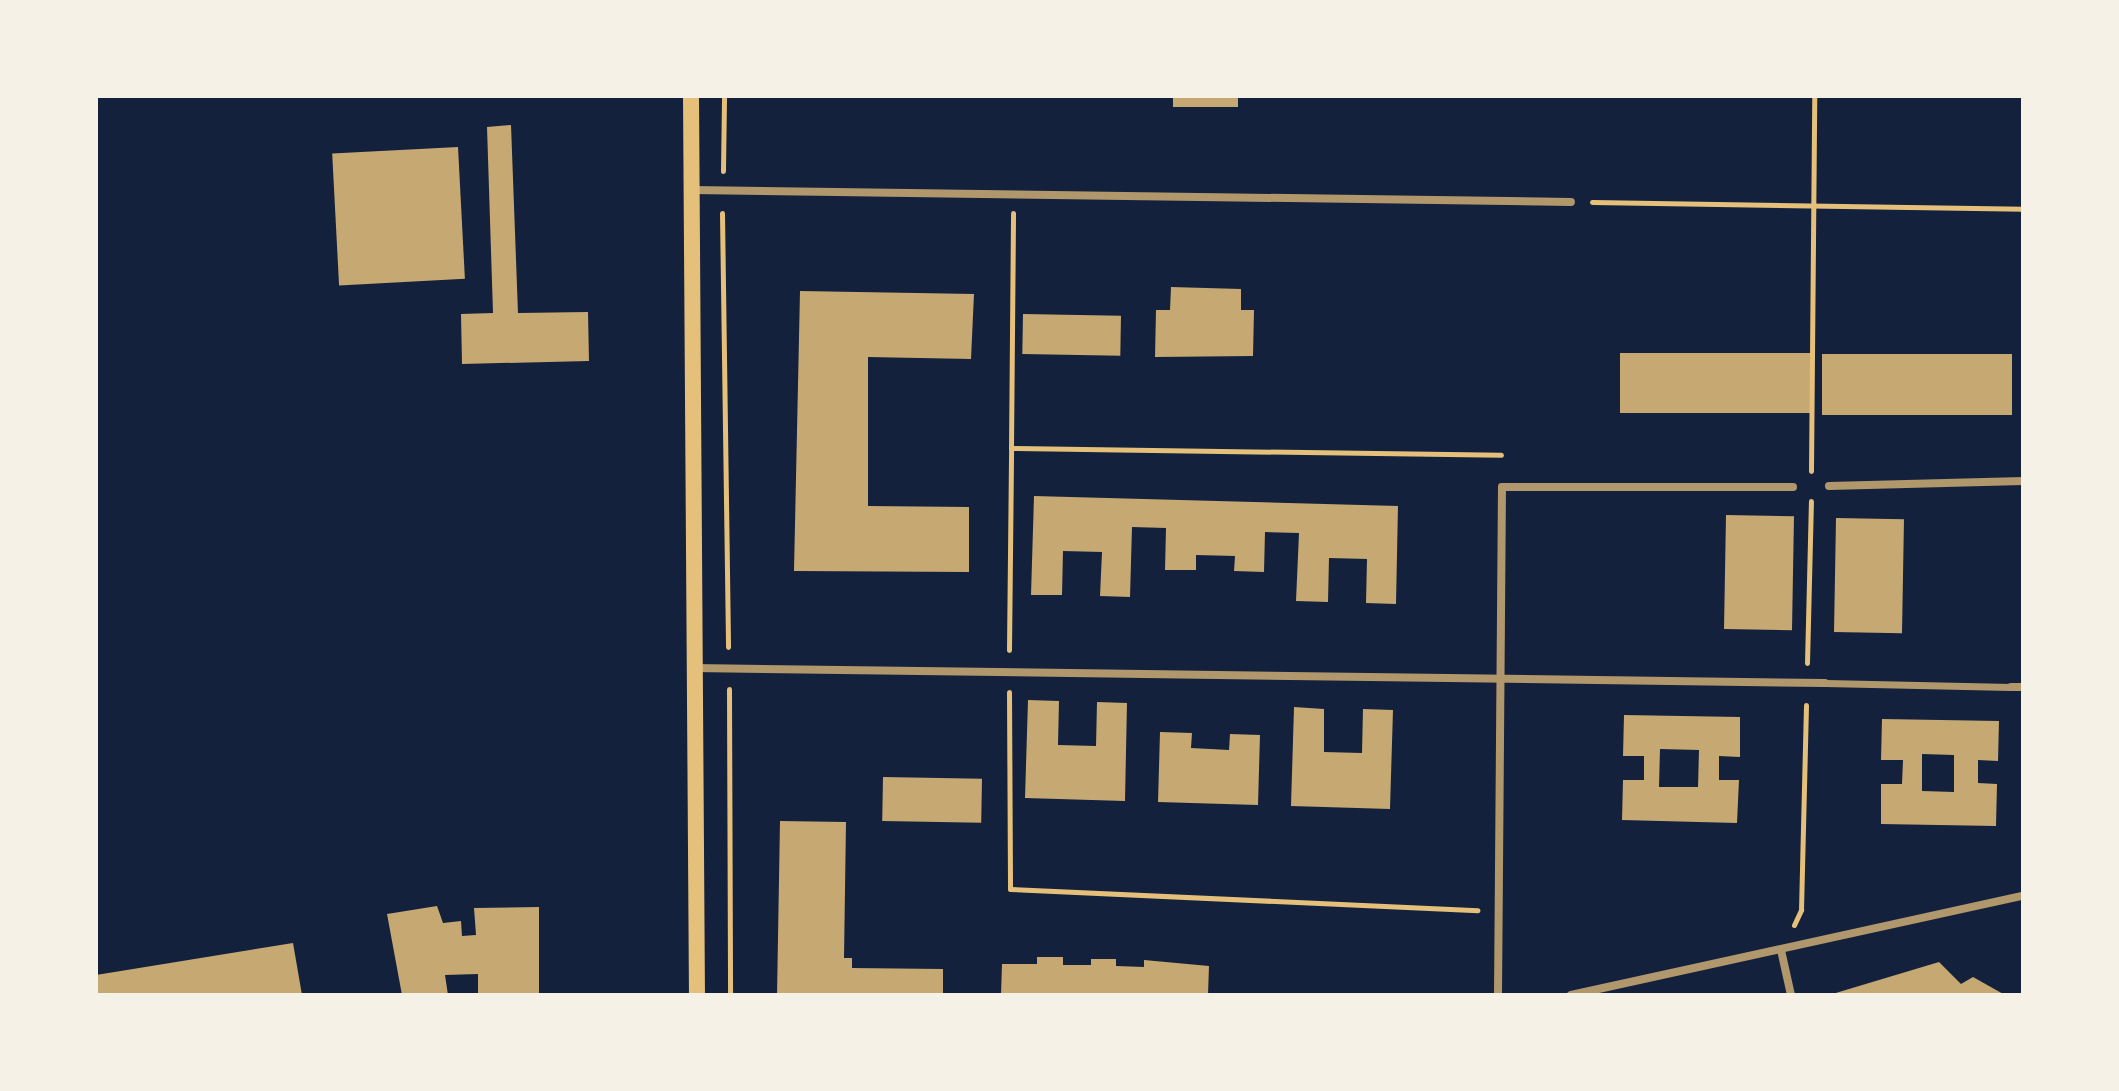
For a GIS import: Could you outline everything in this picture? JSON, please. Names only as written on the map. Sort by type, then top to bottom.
[{"type":"main road","points":[[691,96],[697,995]]},
{"type":"street","points":[[692,190],[1571,202]]},
{"type":"street","points":[[1829,486],[2023,481]]},
{"type":"street","points":[[1498,995],[1502,487],[1793,487]]},
{"type":"street","points":[[694,668],[1502,682],[1807,682],[2023,687]]},
{"type":"street","points":[[1571,995],[2023,896]]},
{"type":"street","points":[[1781,950],[1791,995]]},
{"type":"path","points":[[724,96],[730,995]]},
{"type":"path","points":[[1781,950],[1801,910],[1814,96]]},
{"type":"path","points":[[1011,448],[1013,195]]},
{"type":"path","points":[[1571,202],[2023,209]]},
{"type":"building","points":[[1173,96],[1238,96],[1238,107],[1173,107]]},
{"type":"building","points":[[511,125],[518,313],[588,312],[589,361],[462,364],[461,314],[493,313],[487,127]]},
{"type":"building","points":[[458,147],[465,279],[339,285],[332,154]]},
{"type":"building","points":[[1171,287],[1241,289],[1241,310],[1254,310],[1253,356],[1155,357],[1156,310],[1170,310]]},
{"type":"building","points":[[800,291],[974,294],[971,359],[868,357],[868,506],[969,507],[969,572],[794,571]]},
{"type":"building","points":[[1023,314],[1121,316],[1120,356],[1022,354]]},
{"type":"building","points":[[1620,353],[1811,353],[1811,413],[1620,413]]},
{"type":"building","points":[[1822,354],[2012,354],[2012,415],[1822,415]]},
{"type":"building","points":[[1034,496],[1398,506],[1396,604],[1366,603],[1367,559],[1329,558],[1328,602],[1296,601],[1299,533],[1265,532],[1264,572],[1234,571],[1235,556],[1196,555],[1196,570],[1165,570],[1166,528],[1132,527],[1130,597],[1100,596],[1102,552],[1063,551],[1062,595],[1031,595]]},
{"type":"building","points":[[1726,515],[1794,516],[1792,630],[1724,629]]},
{"type":"building","points":[[1836,518],[1904,519],[1902,633],[1834,632]]},
{"type":"building","points":[[1028,700],[1059,701],[1058,745],[1096,746],[1097,702],[1127,703],[1125,801],[1025,798]]},
{"type":"building","points":[[1294,707],[1324,709],[1324,752],[1362,753],[1363,709],[1393,710],[1390,809],[1291,806]]},
{"type":"building","points":[[1624,715],[1740,717],[1740,757],[1719,756],[1719,780],[1739,780],[1737,823],[1622,820],[1623,780],[1644,780],[1644,756],[1623,756]],"holes":[[[1660,749],[1699,750],[1698,787],[1659,787]]]},
{"type":"building","points":[[1882,719],[1999,721],[1998,761],[1978,760],[1978,783],[1997,784],[1996,826],[1881,824],[1881,784],[1902,784],[1903,760],[1881,760]],"holes":[[[1922,754],[1954,755],[1954,792],[1922,791]]]},
{"type":"building","points":[[1160,732],[1192,733],[1191,748],[1229,750],[1230,734],[1260,735],[1258,805],[1158,802]]},
{"type":"building","points":[[883,777],[982,779],[981,823],[882,821]]},
{"type":"building","points":[[780,821],[846,822],[844,958],[852,958],[852,968],[943,969],[943,995],[777,995]]},
{"type":"building","points":[[437,906],[443,923],[461,921],[462,936],[476,935],[474,908],[539,907],[539,995],[478,995],[478,974],[445,975],[448,995],[402,995],[387,914]]},
{"type":"building","points":[[293,943],[302,995],[96,995],[96,975]]},
{"type":"building","points":[[1037,957],[1063,957],[1063,965],[1091,965],[1091,959],[1116,959],[1116,966],[1144,967],[1144,960],[1209,966],[1208,995],[1001,995],[1002,964],[1037,964]]},
{"type":"building","points":[[1939,962],[1961,984],[1973,977],[2005,995],[1829,995]]}]
